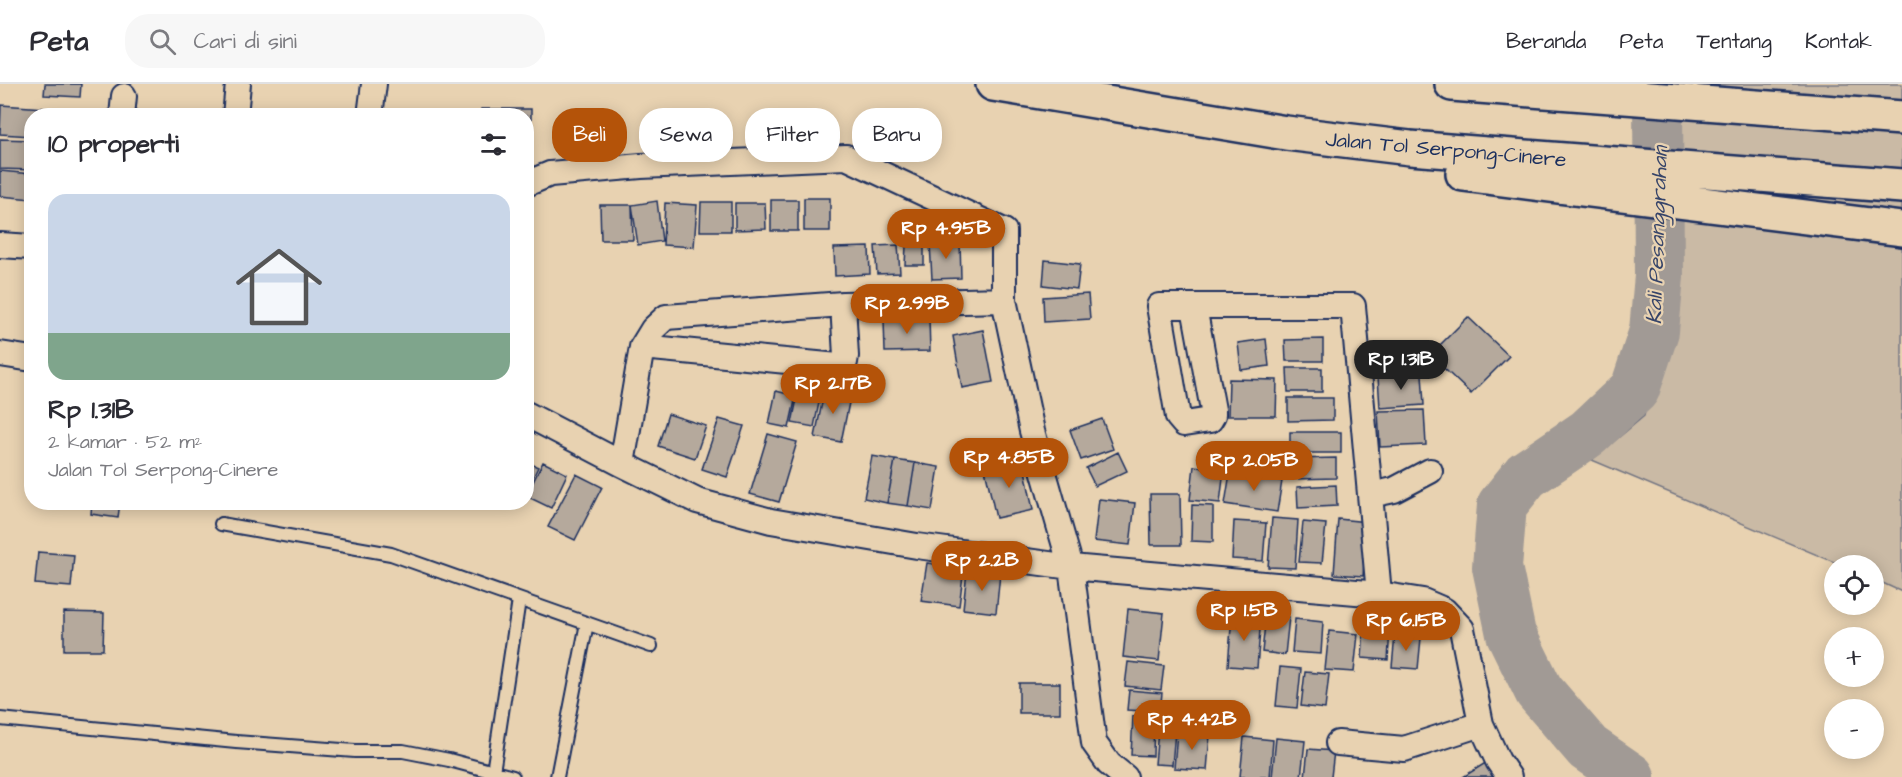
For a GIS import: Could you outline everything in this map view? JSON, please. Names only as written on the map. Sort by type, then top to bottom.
[{"type":"highway","name":"Jalan Tol Serpong–Cinere","points":[[993,84],[1286,133],[1409,158],[1902,186]]},
{"type":"highway","points":[[1452,84],[1902,118]]},
{"type":"highway","points":[[1409,158],[1902,229]]},
{"type":"street","points":[[236,108],[238,84]]},
{"type":"street","points":[[371,108],[374,84]]},
{"type":"street","points":[[534,181],[550,174],[641,166],[846,157],[1004,231],[1004,300],[1032,431],[1071,567],[1094,743],[1108,764],[1125,777]]},
{"type":"street","points":[[0,231],[24,232]]},
{"type":"street","points":[[0,245],[24,246]]},
{"type":"street","points":[[622,465],[642,347],[652,329],[666,317],[843,304],[1004,300]]},
{"type":"street","points":[[642,347],[838,366],[845,362],[846,356],[843,304]]},
{"type":"street","points":[[1194,307],[1353,306],[1379,594]]},
{"type":"street","points":[[0,354],[24,358]]},
{"type":"street","points":[[534,418],[696,501],[771,521],[917,546],[1071,567],[1379,594],[1423,601],[1444,610],[1462,629],[1481,724],[1498,761],[1509,777]]},
{"type":"street","points":[[1370,495],[1394,490],[1430,471]]},
{"type":"street","points":[[1338,743],[1404,748],[1481,724]]},
{"type":"lane","points":[[221,524],[391,554],[651,646]]},
{"type":"lane","points":[[494,772],[519,600]]},
{"type":"lane","points":[[557,777],[587,623]]},
{"type":"lane","points":[[0,719],[236,742],[355,751],[403,751],[450,760],[513,777]]},
{"type":"shaded area","points":[[1680,84],[1902,84],[1902,592],[1884,584],[1884,555],[1824,555],[1824,558],[1592,460],[1644,416],[1675,285]]},
{"type":"building","points":[[45,84],[81,84],[80,97],[44,95]]},
{"type":"building","points":[[1,105],[44,108],[24,108],[24,136],[0,134]]},
{"type":"building","points":[[0,139],[24,140],[24,170],[0,169]]},
{"type":"building","points":[[0,171],[24,173],[24,198],[0,196]]},
{"type":"building","points":[[804,198],[830,198],[830,231],[804,231]]},
{"type":"building","points":[[771,200],[798,200],[798,231],[771,231]]},
{"type":"building","points":[[657,201],[662,241],[638,245],[632,205]]},
{"type":"building","points":[[701,202],[731,202],[731,231],[700,231]]},
{"type":"building","points":[[665,203],[697,205],[694,247],[663,245]]},
{"type":"building","points":[[735,203],[765,203],[766,229],[735,230]]},
{"type":"building","points":[[600,205],[632,205],[633,240],[601,240]]},
{"type":"building","points":[[960,242],[961,278],[932,279],[930,243]]},
{"type":"building","points":[[898,245],[900,273],[877,274],[875,246]]},
{"type":"building","points":[[906,246],[924,246],[924,265],[905,265]]},
{"type":"building","points":[[869,247],[870,274],[835,276],[834,248]]},
{"type":"building","points":[[1045,260],[1080,264],[1077,289],[1043,285]]},
{"type":"building","points":[[1088,294],[1090,319],[1044,322],[1043,297]]},
{"type":"building","points":[[1468,317],[1509,356],[1471,394],[1430,355]]},
{"type":"building","points":[[929,318],[930,351],[885,352],[884,320]]},
{"type":"building","points":[[983,330],[993,382],[962,388],[953,336]]},
{"type":"building","points":[[1266,339],[1269,366],[1241,370],[1238,343]]},
{"type":"building","points":[[1323,339],[1323,361],[1286,361],[1285,340]]},
{"type":"building","points":[[1414,348],[1416,370],[1376,373],[1374,352]]},
{"type":"building","points":[[1287,368],[1322,368],[1322,392],[1288,392]]},
{"type":"building","points":[[1422,374],[1424,405],[1380,408],[1378,377]]},
{"type":"building","points":[[1229,379],[1277,380],[1276,416],[1228,416]]},
{"type":"building","points":[[825,388],[851,393],[841,442],[815,437]]},
{"type":"building","points":[[776,391],[796,396],[789,428],[769,424]]},
{"type":"building","points":[[798,394],[820,398],[814,427],[792,423]]},
{"type":"building","points":[[1288,398],[1333,398],[1333,420],[1288,421]]},
{"type":"building","points":[[1424,410],[1426,445],[1380,447],[1378,411]]},
{"type":"building","points":[[668,414],[706,426],[695,458],[658,446]]},
{"type":"building","points":[[719,419],[744,426],[727,477],[702,469]]},
{"type":"building","points":[[1102,419],[1113,449],[1081,460],[1070,430]]},
{"type":"building","points":[[1290,432],[1341,432],[1341,453],[1290,453]]},
{"type":"building","points":[[768,434],[797,442],[779,502],[750,494]]},
{"type":"building","points":[[1118,452],[1127,471],[1095,486],[1086,468]]},
{"type":"building","points":[[872,456],[895,460],[887,503],[864,498]]},
{"type":"building","points":[[1336,458],[1336,478],[1294,479],[1294,459]]},
{"type":"building","points":[[895,460],[915,463],[908,506],[887,503]]},
{"type":"building","points":[[1023,460],[1033,510],[996,518],[985,469]]},
{"type":"building","points":[[543,462],[567,474],[551,508],[534,500],[534,480]]},
{"type":"building","points":[[915,463],[939,467],[932,510],[908,506]]},
{"type":"building","points":[[1194,466],[1224,470],[1220,503],[1190,500]]},
{"type":"building","points":[[1230,473],[1282,481],[1277,512],[1225,504]]},
{"type":"building","points":[[576,474],[602,487],[575,540],[548,527]]},
{"type":"building","points":[[1336,485],[1337,506],[1298,508],[1297,487]]},
{"type":"building","points":[[1150,494],[1180,494],[1181,545],[1151,545]]},
{"type":"building","points":[[1099,499],[1135,503],[1130,545],[1094,541]]},
{"type":"building","points":[[1192,505],[1213,506],[1213,542],[1191,541]]},
{"type":"building","points":[[91,510],[119,510],[118,518],[91,514]]},
{"type":"building","points":[[1272,518],[1298,520],[1295,568],[1268,567]]},
{"type":"building","points":[[1338,519],[1367,522],[1363,576],[1334,574]]},
{"type":"building","points":[[1234,521],[1266,523],[1263,561],[1232,559]]},
{"type":"building","points":[[1303,522],[1326,524],[1322,563],[1299,562]]},
{"type":"building","points":[[38,552],[74,555],[71,587],[35,584]]},
{"type":"building","points":[[927,563],[964,568],[959,606],[921,601]]},
{"type":"building","points":[[967,571],[1000,574],[996,613],[963,609]]},
{"type":"building","points":[[1128,609],[1164,613],[1159,661],[1123,657]]},
{"type":"building","points":[[64,612],[104,613],[103,650],[64,650]]},
{"type":"building","points":[[1232,615],[1261,617],[1257,668],[1228,666]]},
{"type":"building","points":[[1266,615],[1289,617],[1285,655],[1262,652]]},
{"type":"building","points":[[1295,619],[1323,622],[1321,654],[1292,652]]},
{"type":"building","points":[[1364,628],[1390,629],[1388,660],[1362,658]]},
{"type":"building","points":[[1329,631],[1358,634],[1354,672],[1325,670]]},
{"type":"building","points":[[1395,635],[1421,638],[1418,669],[1392,667]]},
{"type":"building","points":[[1128,662],[1164,666],[1161,690],[1125,686]]},
{"type":"building","points":[[1280,667],[1301,669],[1297,708],[1276,706]]},
{"type":"building","points":[[1305,672],[1329,674],[1325,709],[1301,706]]},
{"type":"building","points":[[1019,683],[1060,683],[1060,713],[1019,713]]},
{"type":"building","points":[[1129,690],[1162,693],[1160,712],[1127,710]]},
{"type":"building","points":[[1178,704],[1217,709],[1214,732],[1175,727]]},
{"type":"building","points":[[1133,716],[1154,717],[1153,756],[1131,755]]},
{"type":"building","points":[[1158,730],[1175,731],[1172,765],[1155,764]]},
{"type":"building","points":[[1177,732],[1210,735],[1207,770],[1174,768]]},
{"type":"building","points":[[1244,737],[1273,740],[1270,777],[1240,777]]},
{"type":"building","points":[[1276,738],[1305,741],[1301,777],[1272,777]]},
{"type":"building","points":[[1308,749],[1334,751],[1331,777],[1305,777]]},
{"type":"building","points":[[1487,762],[1496,777],[1463,777]]},
{"type":"waterway","name":"Kali Pesanggrahan","points":[[1630,777],[1588,748],[1539,691],[1511,634],[1497,567],[1502,505],[1526,475],[1588,433],[1635,389],[1654,331],[1659,276],[1658,98],[1660,84]]}]
